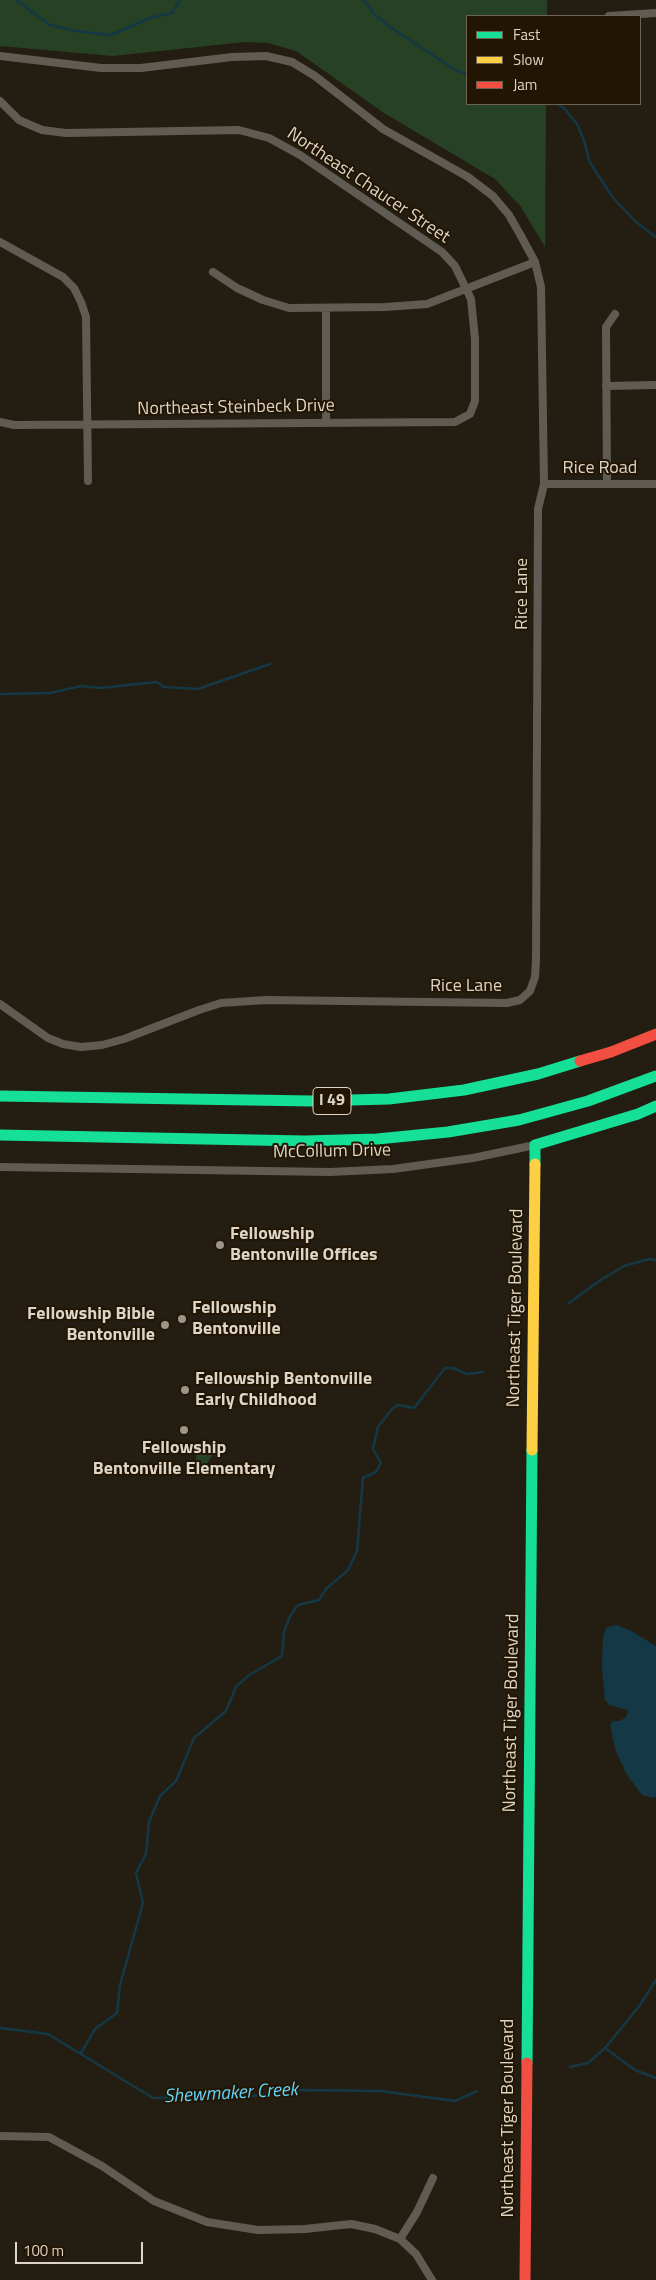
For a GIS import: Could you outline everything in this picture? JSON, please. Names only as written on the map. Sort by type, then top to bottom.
[{"type":"main road","name":"I 49","points":[[0,1096],[312,1101],[388,1099],[464,1090],[538,1074],[610,1052],[656,1034]]},
{"type":"main road","name":"I 49","points":[[0,1135],[305,1140],[377,1139],[448,1132],[518,1120],[588,1100],[656,1076]]},
{"type":"main road","name":"McCollum Drive","points":[[535,1146],[638,1114],[656,1106]]},
{"type":"main road","name":"Northeast Tiger Boulevard","points":[[525,2280],[535,1146]]},
{"type":"street","points":[[625,15],[656,13]]},
{"type":"street","points":[[0,56],[101,68],[141,68],[232,57],[266,56],[292,62],[315,76],[384,129],[468,177],[492,196],[509,215],[535,262],[541,287],[544,484]]},
{"type":"street","name":"Northeast Chaucer Street","points":[[0,100],[25,123],[42,130],[58,132],[225,130],[259,134],[300,155],[442,252],[455,266],[472,299],[474,313],[475,400],[470,414]]},
{"type":"street","points":[[0,242],[63,277],[74,288],[86,317],[88,481]]},
{"type":"street","points":[[213,272],[237,288],[289,308],[385,308],[427,304],[535,262]]},
{"type":"street","points":[[326,308],[326,422]]},
{"type":"street","points":[[607,484],[606,327],[615,314]]},
{"type":"street","points":[[606,386],[656,386]]},
{"type":"street","name":"Northeast Steinbeck Drive","points":[[0,422],[14,425],[455,422],[470,414]]},
{"type":"street","name":"Rice Road","points":[[544,484],[656,484]]},
{"type":"street","name":"Rice Lane","points":[[0,1004],[48,1038],[63,1044],[81,1047],[102,1045],[124,1039],[221,1003],[266,1000],[507,1003],[520,1000],[530,991],[535,977],[536,960],[538,509],[544,484]]},
{"type":"street","name":"McCollum Drive","points":[[0,1167],[330,1172],[393,1169],[474,1158],[535,1146]]},
{"type":"street","points":[[0,2136],[49,2136],[102,2166],[154,2201],[207,2222],[258,2230],[304,2229],[351,2224],[374,2228],[400,2238],[416,2254],[432,2280]]},
{"type":"street","points":[[400,2238],[417,2212],[433,2178]]},
{"type":"green space","points":[[0,0],[547,0],[547,15],[466,15],[466,105],[546,105],[545,247],[521,207],[495,179],[384,113],[296,51],[268,43],[245,42],[113,56],[0,46]]},
{"type":"green space","points":[[196,1444],[220,1444],[204,1468],[196,1468]]},
{"type":"water","points":[[617,1625],[656,1646],[656,1796],[654,1798],[642,1795],[627,1775],[615,1749],[610,1725],[613,1721],[620,1721],[626,1717],[628,1710],[609,1705],[605,1700],[602,1669],[603,1636],[607,1627]]},
{"type":"waterway","points":[[16,0],[50,25],[75,31],[111,35],[150,18],[172,13],[180,0]]},
{"type":"waterway","points":[[364,0],[374,14],[390,27],[457,71],[466,74]]},
{"type":"waterway","points":[[559,105],[564,108],[577,124],[585,143],[589,161],[613,198],[637,223],[656,237]]},
{"type":"waterway","points":[[0,694],[50,693],[81,686],[100,688],[157,682],[164,687],[198,689],[270,664]]},
{"type":"waterway","points":[[569,1303],[624,1266],[649,1259],[656,1260]]},
{"type":"waterway","points":[[81,2053],[95,2029],[117,2013],[120,1985],[143,1903],[136,1873],[146,1854],[149,1822],[160,1796],[176,1781],[194,1738],[226,1711],[236,1687],[249,1675],[282,1656],[284,1632],[290,1616],[298,1605],[319,1600],[326,1589],[348,1570],[357,1551],[363,1478],[376,1472],[381,1463],[373,1449],[378,1427],[392,1409],[398,1405],[414,1408],[445,1368],[453,1368],[467,1374],[483,1372]]},
{"type":"waterway","name":"Shewmaker Creek","points":[[570,2067],[588,2063],[605,2048],[640,2005],[656,1980]]},
{"type":"waterway","name":"Shewmaker Creek","points":[[0,2028],[48,2034],[153,2098],[252,2096],[302,2090],[380,2091],[455,2101],[477,2091]]},
{"type":"waterway","points":[[605,2048],[635,2070],[656,2078]]},
{"type":"traffic: fast","points":[[0,1096],[312,1101],[389,1099],[464,1090],[538,1074],[580,1061]]},
{"type":"traffic: fast","points":[[0,1135],[305,1141],[377,1139],[448,1132],[519,1120],[588,1101],[656,1076]]},
{"type":"traffic: fast","points":[[535,1164],[535,1145],[638,1114],[656,1106]]},
{"type":"traffic: fast","points":[[527,2063],[532,1450]]},
{"type":"traffic: slow","points":[[532,1450],[535,1164]]},
{"type":"traffic: jam","points":[[580,1061],[611,1052],[656,1034]]},
{"type":"traffic: jam","points":[[525,2280],[527,2063]]},
{"type":"place","name":"Fellowship Bentonville Offices","points":[[220,1245]]},
{"type":"place","name":"Fellowship Bentonville","points":[[182,1319]]},
{"type":"place","name":"Fellowship Bible Bentonville","points":[[165,1325]]},
{"type":"place","name":"Fellowship Bentonville Early Childhood","points":[[185,1390]]},
{"type":"place","name":"Fellowship Bentonville Elementary","points":[[184,1430]]}]
